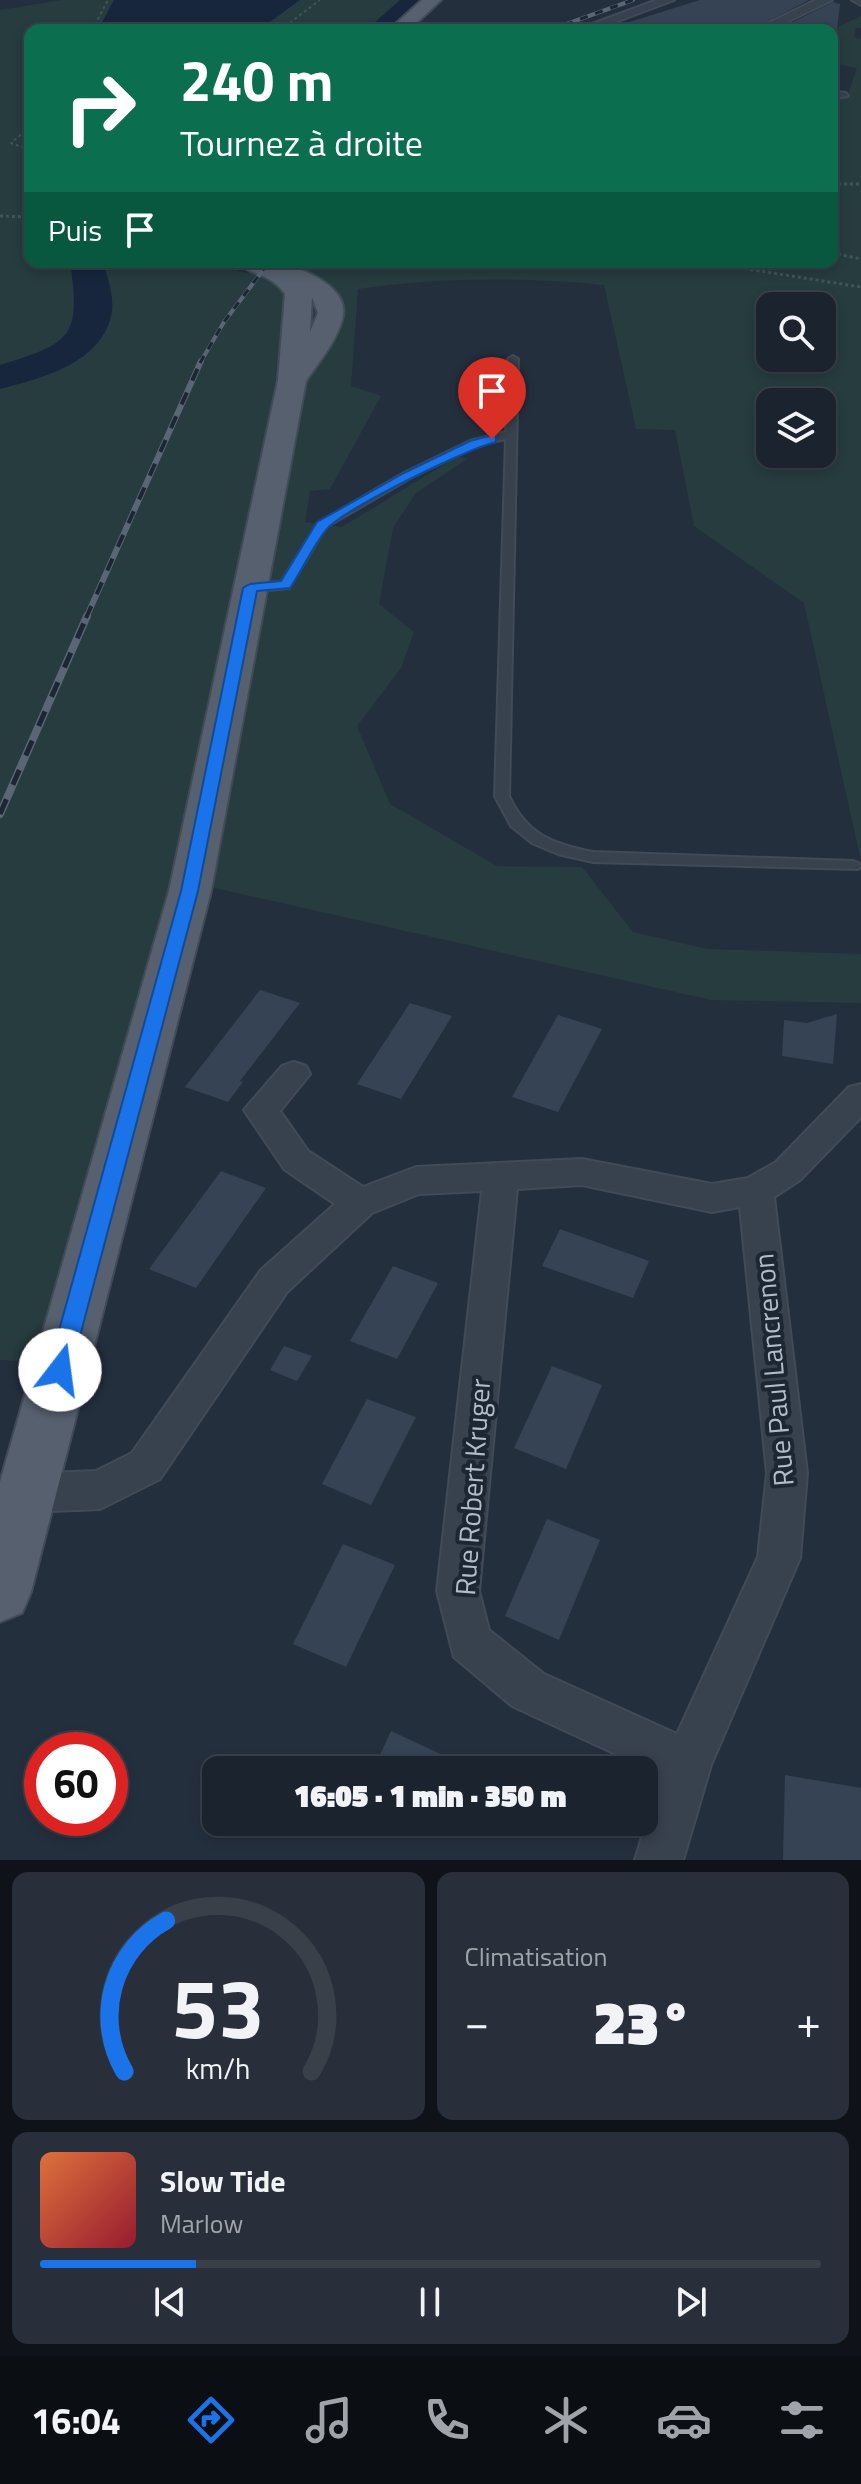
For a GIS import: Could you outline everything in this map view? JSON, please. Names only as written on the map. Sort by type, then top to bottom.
[{"type":"main road","points":[[405,24],[432,0]]},
{"type":"main road","points":[[0,1592],[187,902],[292,380],[300,304],[298,293],[283,274],[267,268]]},
{"type":"street","points":[[599,24],[668,0]]},
{"type":"street","points":[[773,24],[826,0]]},
{"type":"street","points":[[294,1074],[261,1110],[296,1160],[360,1203]]},
{"type":"street","points":[[27,1493],[100,1490],[146,1466],[274,1281],[360,1203],[416,1181],[582,1172],[712,1198],[756,1191],[847,1128],[861,1096]]},
{"type":"street","name":"Rue Robert Kruger","points":[[501,1177],[458,1591],[470,1642],[528,1690],[688,1763]]},
{"type":"street","name":"Rue Paul Lancrenon","points":[[659,1860],[688,1763],[779,1558],[787,1473],[756,1191]]},
{"type":"lane","points":[[513,359],[502,796],[509,817],[528,836],[558,850],[593,857],[853,866]]},
{"type":"lane","points":[[250,588],[285,585],[322,525],[474,443],[509,435]]},
{"type":"path","points":[[95,24],[108,0]]},
{"type":"path","points":[[288,24],[320,0]]},
{"type":"path","points":[[24,132],[11,143],[24,148]]},
{"type":"path","points":[[838,184],[861,184]]},
{"type":"path","points":[[0,216],[24,217]]},
{"type":"path","points":[[838,254],[861,259]]},
{"type":"path","points":[[741,268],[861,287]]},
{"type":"green space","points":[[62,0],[443,0],[418,24],[24,24],[24,268],[238,268],[237,271],[266,276],[272,268],[838,268],[838,97],[847,97],[857,68],[840,65],[838,70],[838,27],[861,16],[861,28],[856,28],[854,37],[861,39],[861,861],[804,603],[694,526],[675,430],[636,429],[604,285],[481,280],[419,282],[358,289],[351,386],[381,396],[330,489],[310,491],[305,522],[342,527],[458,456],[467,459],[416,493],[393,528],[379,604],[414,632],[401,668],[357,726],[390,804],[497,866],[582,867],[633,932],[707,949],[861,954],[861,1003],[711,1000],[171,878],[34,1362],[0,1360],[0,10]]},
{"type":"water","points":[[114,0],[300,0],[267,24],[101,24]]},
{"type":"building","points":[[700,0],[809,0],[763,24],[623,24]]},
{"type":"building","points":[[833,2],[840,4],[838,24],[789,24]]},
{"type":"building","points":[[260,990],[300,1003],[240,1081],[243,1082],[228,1102],[185,1087]]},
{"type":"building","points":[[410,1003],[452,1016],[401,1099],[357,1084]]},
{"type":"building","points":[[837,1014],[833,1064],[782,1056],[784,1020],[807,1023]]},
{"type":"building","points":[[558,1015],[602,1029],[558,1112],[512,1097]]},
{"type":"building","points":[[221,1171],[266,1188],[196,1288],[149,1269]]},
{"type":"building","points":[[560,1229],[649,1261],[633,1298],[542,1266]]},
{"type":"building","points":[[393,1266],[438,1283],[397,1359],[350,1341]]},
{"type":"building","points":[[284,1346],[312,1356],[297,1381],[270,1370]]},
{"type":"building","points":[[552,1366],[602,1385],[566,1469],[514,1448]]},
{"type":"building","points":[[367,1399],[416,1417],[371,1505],[322,1484]]},
{"type":"building","points":[[547,1519],[600,1540],[559,1640],[505,1616]]},
{"type":"building","points":[[343,1544],[395,1565],[346,1667],[293,1644]]},
{"type":"building","points":[[391,1731],[445,1756],[379,1756]]},
{"type":"building","points":[[785,1775],[861,1788],[861,1860],[783,1860]]},
{"type":"waterway","points":[[385,24],[415,0]]},
{"type":"waterway","points":[[0,377],[57,357],[81,339],[94,312],[88,268]]},
{"type":"railway","points":[[567,24],[633,0]]},
{"type":"railway","points":[[200,362],[224,322],[264,268]]},
{"type":"railway","points":[[86,618],[200,362]]},
{"type":"railway","points":[[0,814],[87,616]]},
{"type":"route","points":[[60,1370],[190,891],[250,588],[285,585],[322,525],[408,475],[474,443],[492,439]]}]
